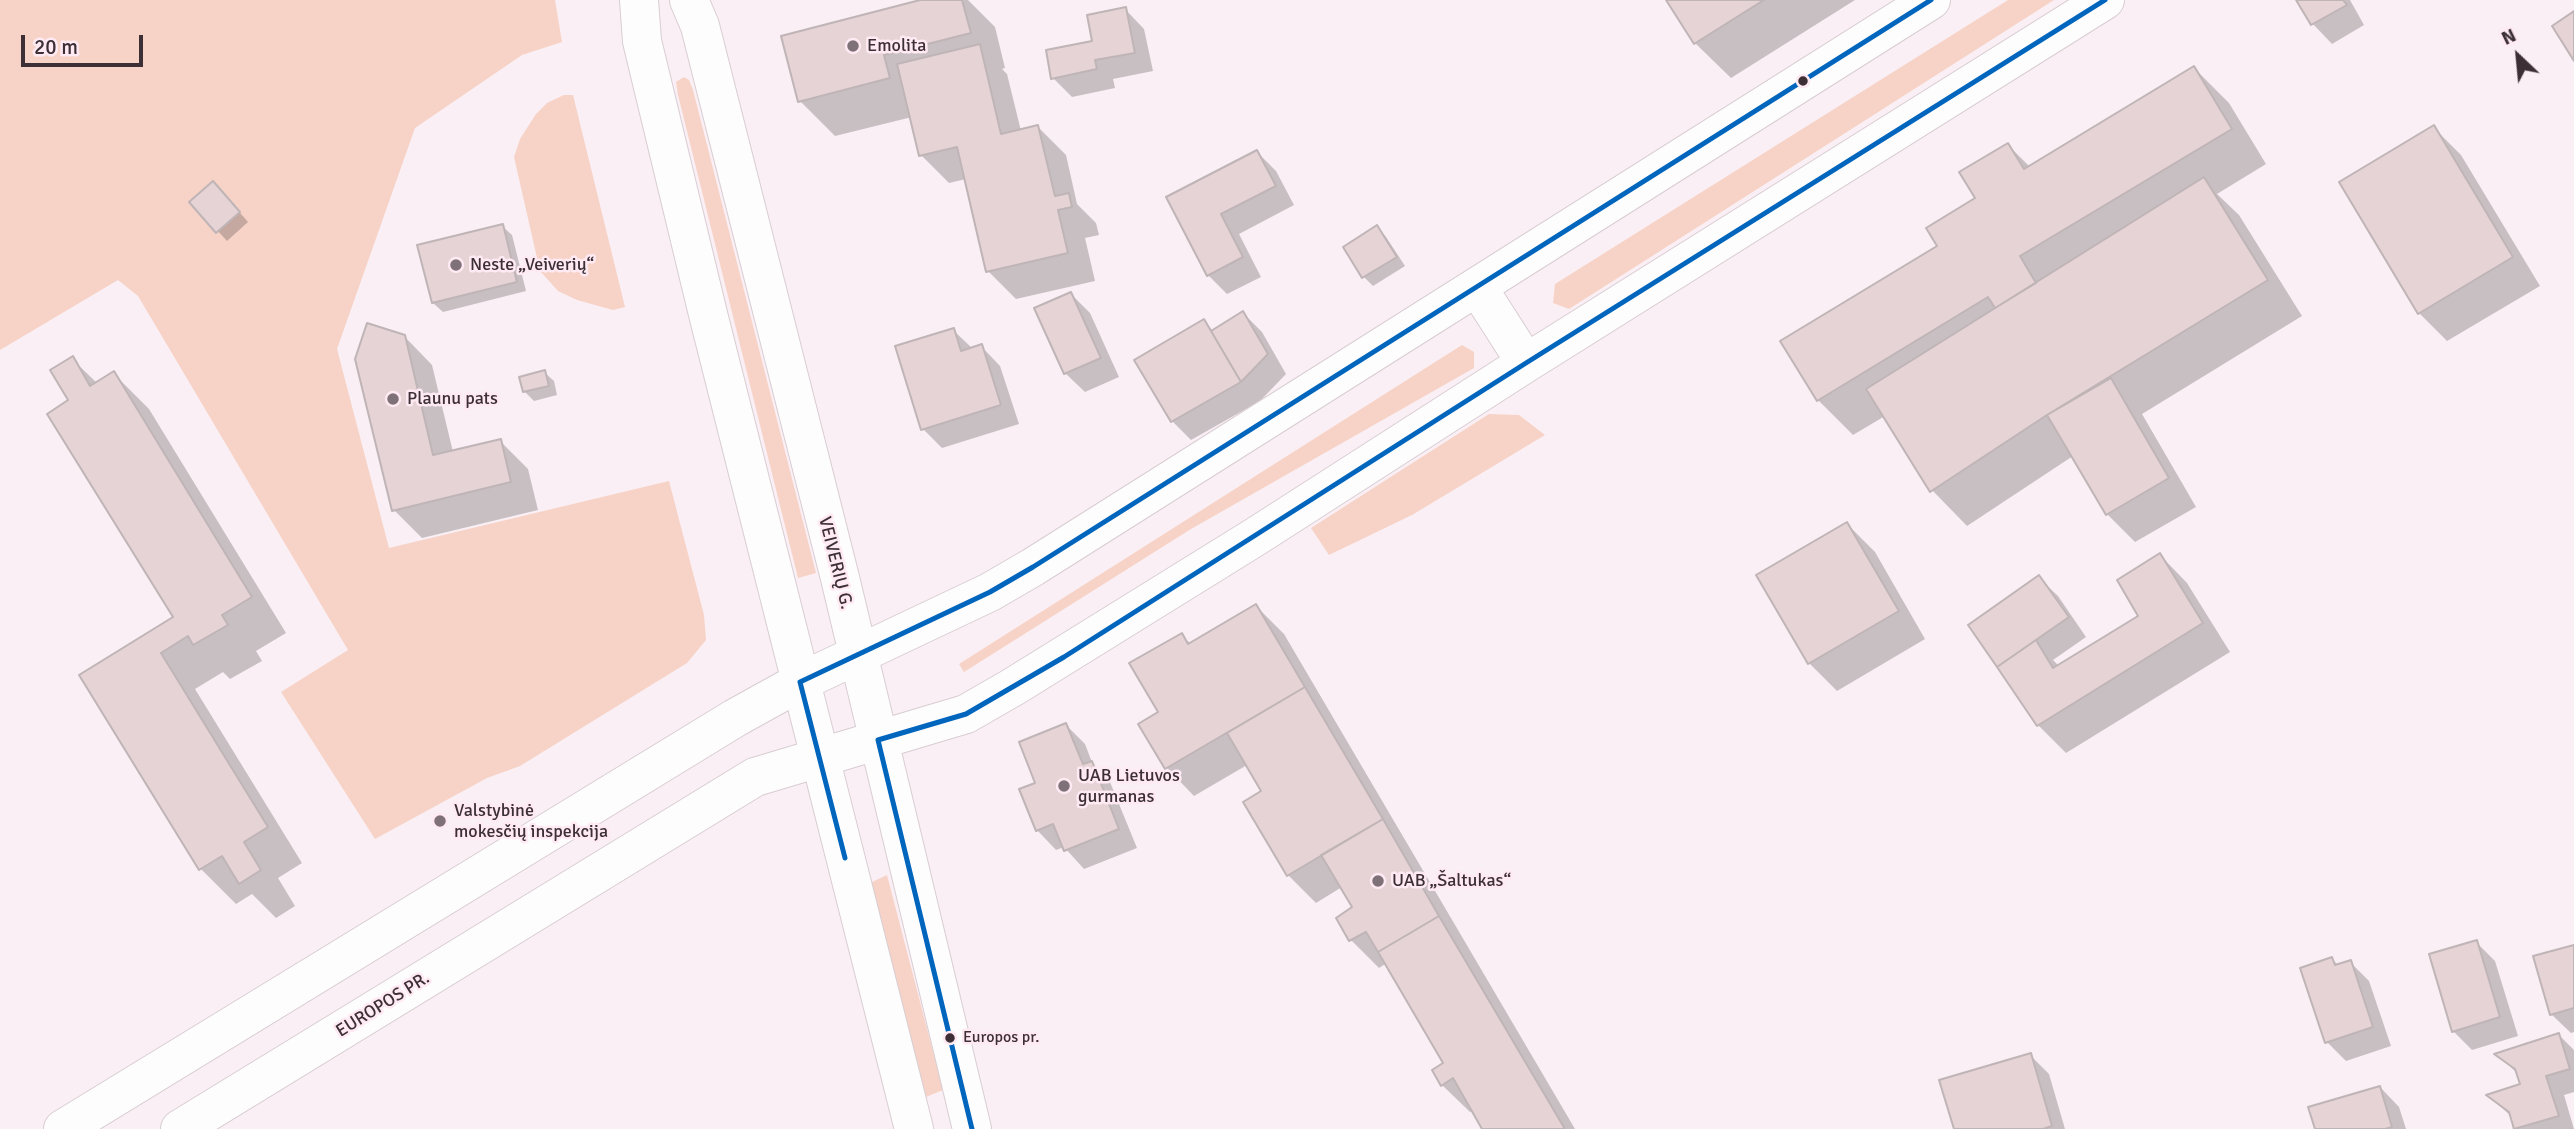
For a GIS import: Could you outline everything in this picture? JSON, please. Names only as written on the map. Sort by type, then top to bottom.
[{"type":"main road","points":[[639,0],[642,41],[800,682],[914,1129]]},
{"type":"main road","name":"VEIVERIŲ G.","points":[[689,0],[700,26],[858,656],[972,1129]]},
{"type":"main road","points":[[63,1129],[734,718],[800,682],[1012,580],[1931,0]]},
{"type":"main road","name":"EUROPOS PR.","points":[[180,1129],[755,777],[965,715],[1064,657],[2105,0]]},
{"type":"main road","points":[[1478,288],[1526,363]]},
{"type":"shaded area","points":[[0,0],[555,0],[562,42],[522,55],[415,128],[337,349],[389,548],[669,481],[704,615],[706,640],[687,663],[520,766],[487,778],[375,839],[281,692],[348,650],[138,296],[118,280],[0,350]]},
{"type":"shaded area","points":[[2008,0],[2054,0],[1569,309],[1553,303],[1555,284]]},
{"type":"shaded area","points":[[684,77],[689,80],[693,90],[816,573],[798,578],[678,95],[676,82]]},
{"type":"shaded area","points":[[564,95],[573,95],[625,307],[613,310],[577,300],[558,291],[540,271],[514,157],[520,139],[536,114],[547,103]]},
{"type":"shaded area","points":[[1462,345],[1474,352],[1474,368],[1191,529],[964,672],[959,664]]},
{"type":"shaded area","points":[[1489,414],[1519,415],[1545,435],[1412,515],[1329,555],[1311,528]]},
{"type":"shaded area","points":[[887,875],[943,1090],[926,1097],[870,883]]},
{"type":"building","name":"Emolita","points":[[920,0],[962,0],[971,33],[884,55],[890,78],[798,102],[781,36]]},
{"type":"building","points":[[1666,0],[1764,0],[1694,44]]},
{"type":"building","points":[[2296,0],[2343,0],[2347,5],[2311,25]]},
{"type":"building","points":[[1126,7],[1135,53],[1095,60],[1097,69],[1051,79],[1046,50],[1092,41],[1087,15]]},
{"type":"building","points":[[2574,11],[2574,61],[2552,26]]},
{"type":"building","points":[[980,44],[1001,134],[1038,125],[1055,196],[1069,193],[1072,207],[1058,210],[1068,253],[986,272],[957,147],[919,156],[897,64]]},
{"type":"building","points":[[2194,66],[2232,129],[2020,256],[2036,283],[1995,308],[1988,297],[1817,401],[1780,341],[1937,246],[1926,228],[1975,198],[1959,172],[2008,143],[2024,169]]},
{"type":"building","points":[[2434,125],[2513,257],[2418,314],[2339,182]]},
{"type":"building","points":[[1257,150],[1276,186],[1221,214],[1243,257],[1207,276],[1166,197]]},
{"type":"building","points":[[2204,177],[2268,280],[2047,415],[1930,492],[1866,389]]},
{"type":"building","points":[[213,181],[240,212],[216,233],[189,202]]},
{"type":"building","points":[[503,224],[517,282],[432,303],[417,245]]},
{"type":"building","points":[[1377,225],[1397,257],[1362,278],[1343,247]]},
{"type":"building","points":[[1071,292],[1101,358],[1064,374],[1034,308]]},
{"type":"building","points":[[1243,311],[1268,354],[1241,382],[1211,331]]},
{"type":"building","points":[[1204,319],[1241,382],[1171,422],[1134,360]]},
{"type":"building","name":"Plaunu pats","points":[[367,323],[405,335],[433,455],[501,439],[511,482],[392,511],[355,359]]},
{"type":"building","points":[[954,328],[961,351],[982,344],[1001,405],[921,430],[895,346]]},
{"type":"building","points":[[73,356],[90,386],[114,371],[252,597],[222,615],[228,625],[193,645],[188,636],[161,653],[268,827],[244,842],[261,870],[239,884],[222,856],[199,870],[79,675],[173,617],[47,414],[68,400],[50,370]]},
{"type":"building","points":[[545,370],[549,386],[523,392],[519,377]]},
{"type":"building","points":[[2111,378],[2169,478],[2106,515],[2047,415]]},
{"type":"building","points":[[1847,522],[1899,611],[1808,664],[1756,575]]},
{"type":"building","points":[[2160,553],[2203,623],[2037,726],[1997,667],[2036,640],[2053,668],[2138,616],[2117,580]]},
{"type":"building","points":[[2039,575],[2069,617],[1997,667],[1968,625]]},
{"type":"building","points":[[1256,604],[1305,687],[1165,769],[1138,724],[1158,712],[1129,663],[1182,633],[1188,644]]},
{"type":"building","points":[[1305,687],[1383,819],[1287,876],[1243,802],[1261,791],[1227,733]]},
{"type":"building","name":"UAB Lietuvos gurmanas","points":[[1066,723],[1083,764],[1092,761],[1119,829],[1064,851],[1053,824],[1036,831],[1019,789],[1035,783],[1019,742]]},
{"type":"building","name":"UAB „Šaltukas“","points":[[1383,819],[1439,916],[1378,952],[1366,932],[1349,941],[1336,918],[1352,907],[1321,855]]},
{"type":"building","points":[[1439,916],[1565,1129],[1482,1129],[1453,1078],[1441,1086],[1432,1070],[1443,1063],[1378,952]]},
{"type":"building","points":[[2477,940],[2500,1017],[2452,1032],[2429,954]]},
{"type":"building","points":[[2574,945],[2574,1008],[2550,1015],[2533,956]]},
{"type":"building","points":[[2332,957],[2335,965],[2351,960],[2373,1027],[2325,1043],[2300,968]]},
{"type":"building","points":[[2559,1033],[2570,1069],[2546,1076],[2559,1116],[2514,1129],[2509,1112],[2486,1095],[2520,1084],[2515,1069],[2494,1054]]},
{"type":"building","points":[[2031,1053],[2052,1126],[2043,1129],[1954,1129],[1939,1080]]},
{"type":"building","points":[[2380,1086],[2392,1127],[2315,1129],[2308,1107]]},
{"type":"transit line","points":[[845,858],[800,682],[990,592],[1033,567],[1931,0]]},
{"type":"transit line","points":[[972,1129],[878,740],[966,714],[1064,657],[2105,0]]},
{"type":"place","name":"Emolita","points":[[853,46]]},
{"type":"place","name":"Neste „Veiverių“","points":[[456,265]]},
{"type":"place","name":"Plaunu pats","points":[[393,399]]},
{"type":"place","name":"UAB Lietuvos gurmanas","points":[[1064,786]]},
{"type":"place","name":"Valstybinė mokesčių inspekcija","points":[[440,821]]},
{"type":"place","name":"UAB „Šaltukas“","points":[[1378,881]]},
{"type":"place","name":"Europos pr.","points":[[950,1038]]}]
